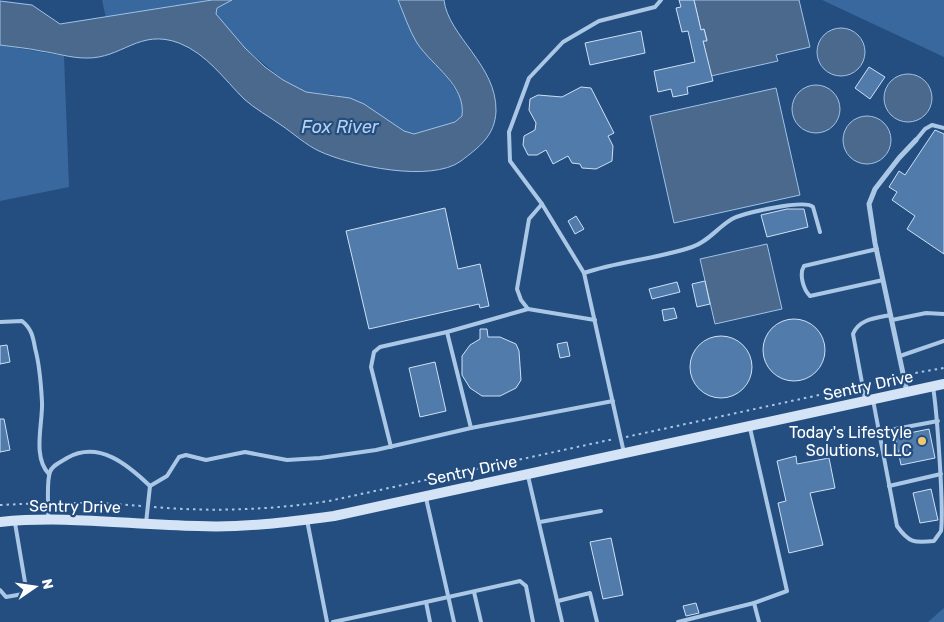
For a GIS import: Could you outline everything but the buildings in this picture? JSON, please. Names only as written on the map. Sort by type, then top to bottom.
[{"type":"street","points":[[907,392],[870,214],[870,197],[899,158],[916,140]]},
{"type":"street","name":"Sentry Drive","points":[[0,522],[48,519],[198,526],[246,526],[307,520],[944,384]]},
{"type":"lane","points":[[624,453],[584,273],[542,204],[510,161],[510,132],[529,78],[563,42],[599,21],[655,7],[661,0]]},
{"type":"lane","points":[[916,140],[925,129],[932,125],[944,128]]},
{"type":"lane","points":[[584,273],[606,266],[693,247],[707,240],[735,218],[751,212],[802,203],[813,207],[820,232]]},
{"type":"lane","points":[[528,310],[520,300],[517,289],[529,219],[542,204]]},
{"type":"lane","points":[[877,249],[804,266],[801,273],[805,290],[810,296],[884,280]]},
{"type":"lane","points":[[391,447],[371,367],[374,352],[380,347],[447,332],[528,310],[595,320]]},
{"type":"lane","points":[[932,386],[938,421],[941,474],[941,530],[934,541],[918,543],[906,539],[898,526],[879,432],[869,400],[862,386],[853,334],[857,326],[867,320],[926,313],[944,314]]},
{"type":"lane","points":[[0,322],[22,321],[29,326],[32,333],[40,368],[42,405],[41,457],[49,474]]},
{"type":"lane","points":[[447,332],[471,428]]},
{"type":"lane","points":[[900,356],[944,341]]},
{"type":"lane","points":[[150,486],[167,476],[180,457],[186,455],[206,460],[245,452],[287,460],[320,458],[391,447],[471,428],[613,401]]},
{"type":"lane","points":[[879,432],[938,421]]},
{"type":"lane","points":[[678,622],[754,602],[786,591],[750,426]]},
{"type":"lane","points":[[48,519],[49,474],[53,466],[75,454],[94,452],[119,459],[150,486]]},
{"type":"lane","points":[[528,474],[562,622]]},
{"type":"lane","points":[[889,486],[941,474]]},
{"type":"lane","points":[[146,523],[150,486]]},
{"type":"lane","points":[[426,496],[454,622]]},
{"type":"lane","points":[[540,522],[600,510]]},
{"type":"lane","points":[[307,520],[327,622]]},
{"type":"lane","points":[[0,590],[6,597],[23,594],[26,588],[15,521]]},
{"type":"lane","points":[[333,622],[520,581],[526,586],[533,622]]},
{"type":"lane","points":[[474,592],[481,622]]},
{"type":"lane","points":[[558,601],[590,593],[597,622]]},
{"type":"lane","points":[[426,602],[430,622]]},
{"type":"lane","points":[[754,602],[758,622]]},
{"type":"path","points":[[0,505],[100,503],[238,511],[289,507],[329,501],[862,386],[904,374],[944,368]]},
{"type":"shaded area","points":[[102,0],[212,0],[106,18]]},
{"type":"shaded area","points":[[232,0],[398,0],[405,16],[463,101],[462,117],[455,122],[414,134],[404,131],[364,104],[336,95],[306,92],[283,80],[245,48],[222,22],[216,14],[217,8]]},
{"type":"shaded area","points":[[822,0],[944,0],[944,57]]},
{"type":"shaded area","points":[[0,45],[64,56],[69,187],[0,201]]},
{"type":"shaded area","points":[[944,608],[944,622],[928,622]]},
{"type":"water","name":"Fox River","points":[[212,0],[232,0],[217,8],[216,14],[245,48],[265,67],[283,80],[306,92],[350,98],[364,104],[404,131],[414,134],[455,122],[462,116],[462,105],[454,86],[417,43],[398,0],[444,0],[447,13],[454,26],[489,79],[494,94],[496,111],[493,127],[485,140],[474,151],[448,168],[431,171],[411,171],[370,167],[333,157],[309,146],[248,103],[207,60],[179,43],[165,39],[153,39],[141,41],[110,54],[86,58],[0,45],[0,1],[32,5],[60,24]]},
{"type":"water","points":[[694,0],[799,0],[810,47],[776,55],[778,61],[711,76],[703,41],[707,40],[704,29],[701,30]]},
{"type":"water","points":[[836,28],[846,28],[855,32],[861,38],[864,43],[864,61],[855,72],[846,76],[836,76],[827,72],[821,66],[817,57],[817,47],[821,38],[827,32]]},
{"type":"water","points":[[903,74],[913,74],[922,78],[928,84],[931,89],[931,107],[922,118],[913,122],[903,122],[894,118],[888,112],[884,103],[884,93],[888,84],[894,78]]},
{"type":"water","points":[[811,85],[821,85],[830,89],[836,95],[839,100],[839,118],[830,129],[821,133],[811,133],[802,129],[796,123],[792,114],[792,104],[796,95],[802,89]]},
{"type":"water","points":[[776,88],[800,195],[674,223],[650,116]]},
{"type":"water","points":[[862,116],[872,116],[881,120],[887,126],[890,131],[890,149],[881,160],[872,164],[862,164],[853,160],[847,154],[843,145],[843,135],[847,126],[853,120]]},
{"type":"water","points":[[767,244],[782,309],[715,324],[700,259]]},
{"type":"place","name":"Today's Lifestyle Solutions, LLC","points":[[922,441]]}]
